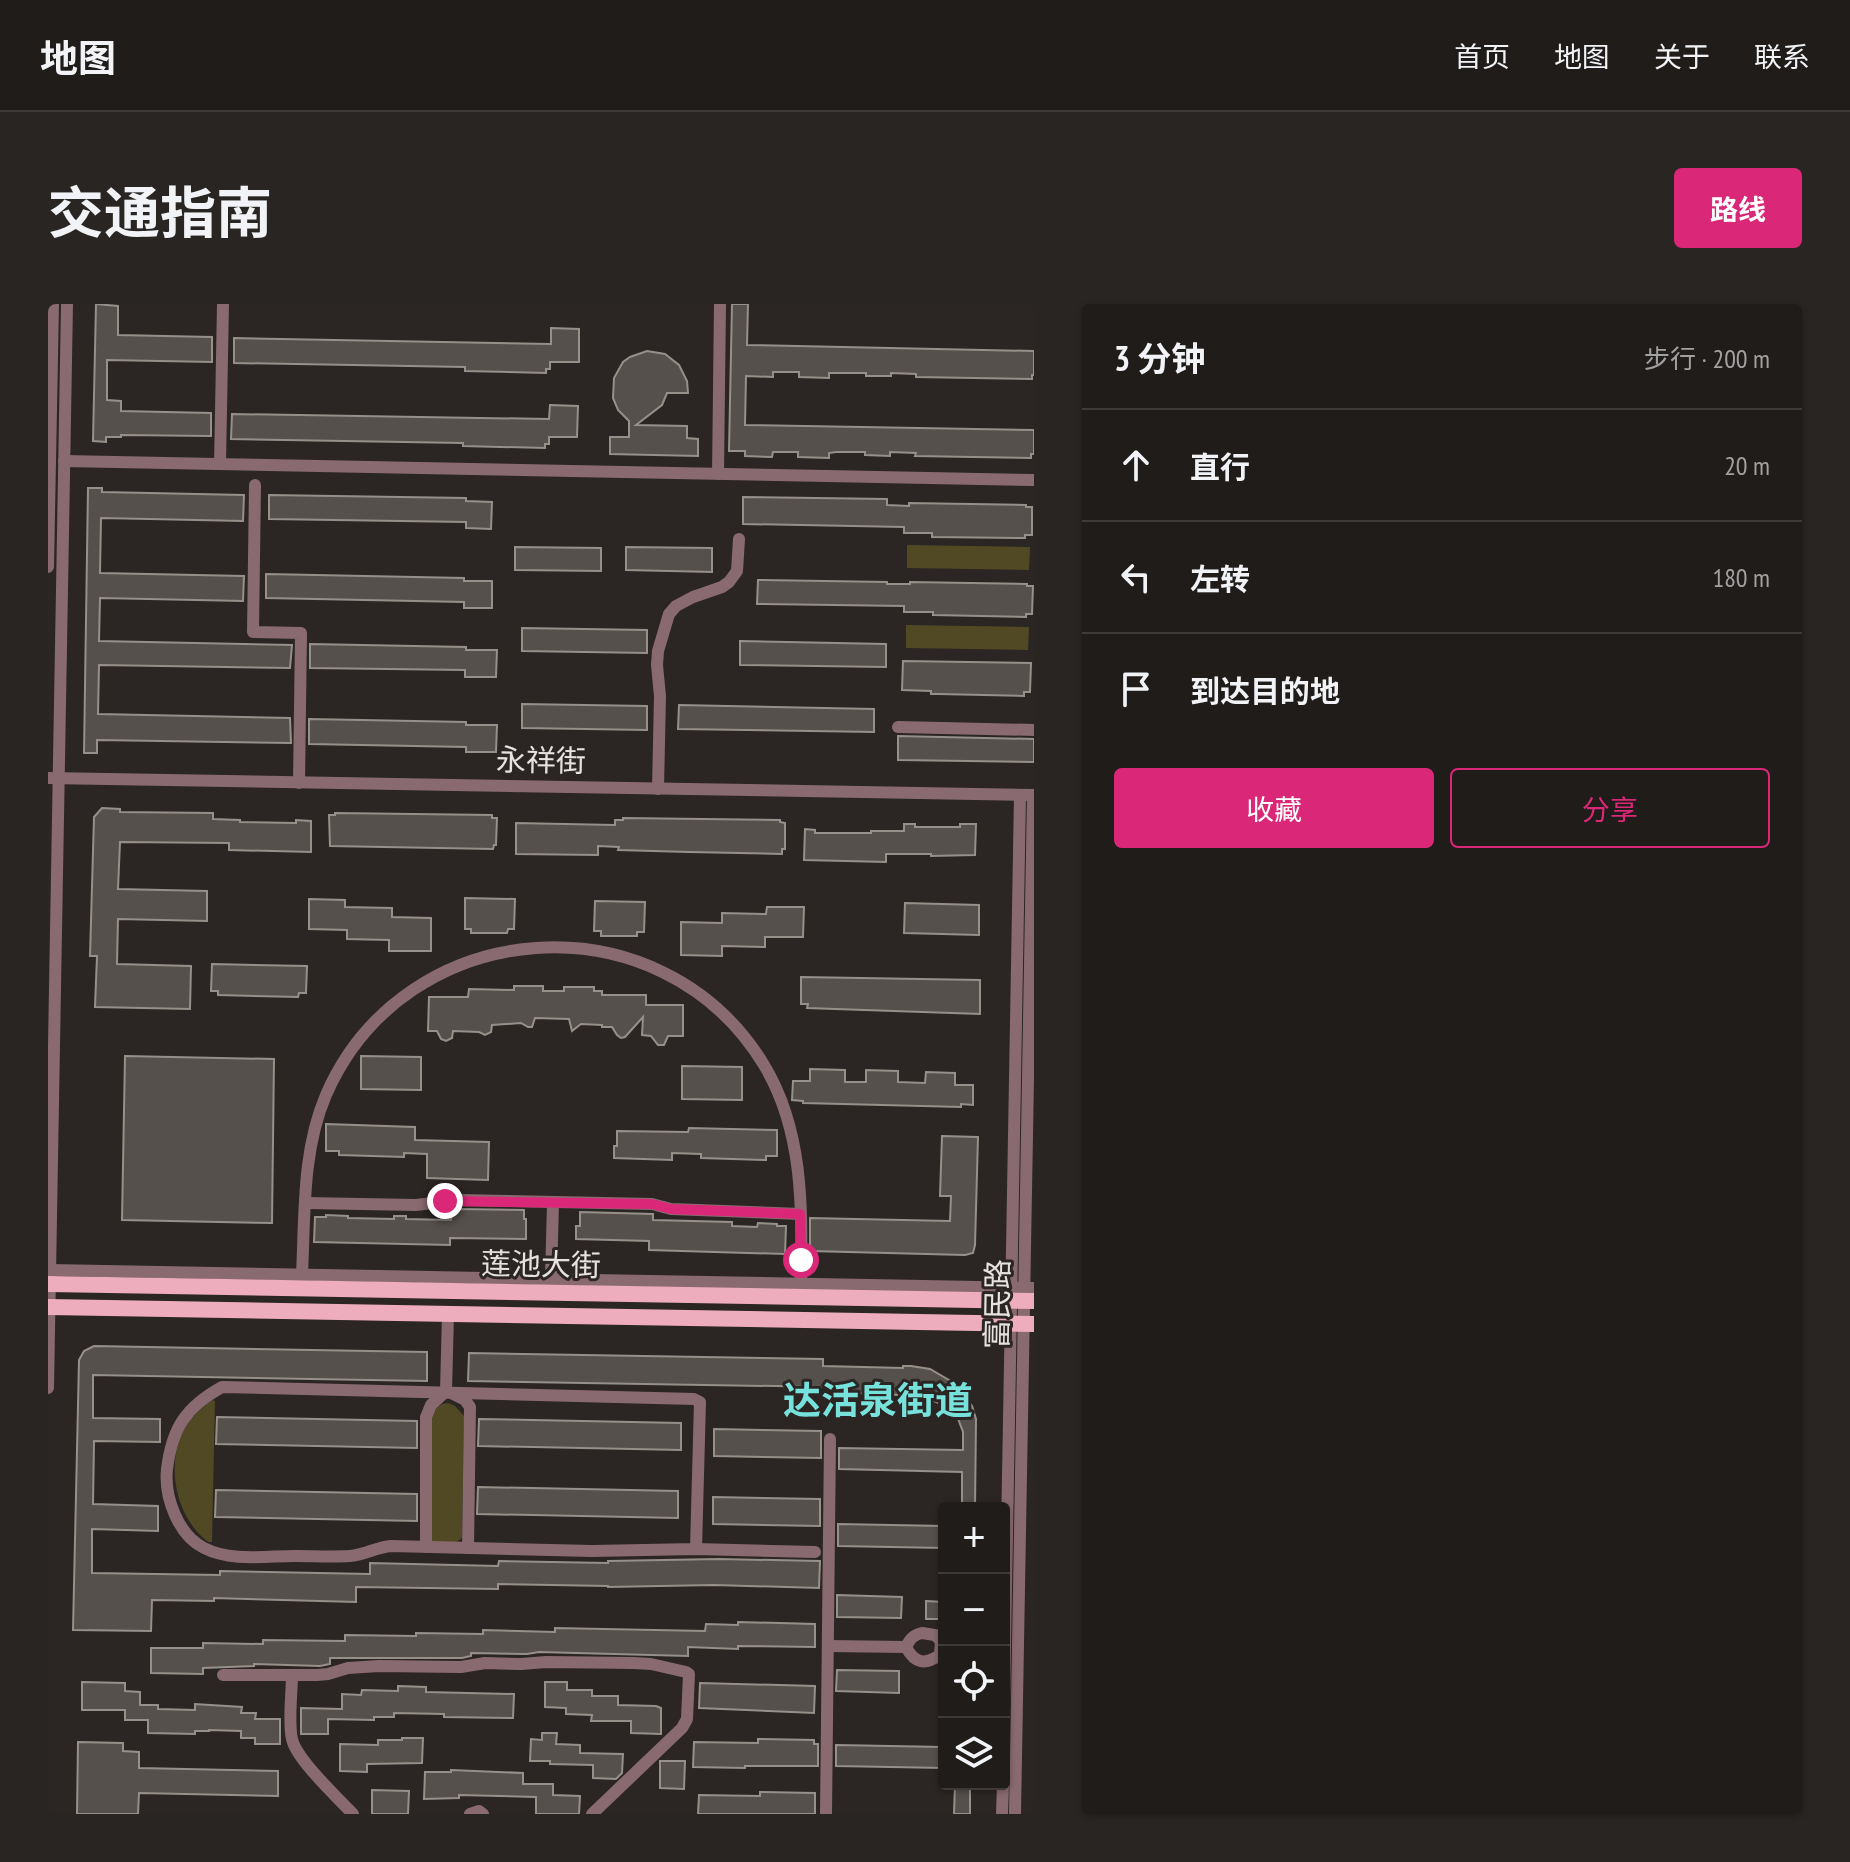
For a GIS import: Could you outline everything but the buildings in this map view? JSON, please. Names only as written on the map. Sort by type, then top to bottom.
[{"type":"main road","name":"莲池大街","points":[[49,1279],[1023,1294]]},
{"type":"main road","name":"莲池大街","points":[[49,1307],[1023,1324]]},
{"type":"street","points":[[48,567],[53,304]]},
{"type":"street","points":[[48,1388],[53,778],[67,304]]},
{"type":"street","points":[[220,464],[223,304]]},
{"type":"street","points":[[718,474],[720,304]]},
{"type":"street","points":[[64,461],[1034,480]]},
{"type":"street","points":[[255,485],[253,632],[301,633],[299,783]]},
{"type":"street","points":[[658,789],[660,696],[657,665],[669,614],[676,606],[729,582],[737,571],[739,539]]},
{"type":"street","points":[[898,727],[1034,730]]},
{"type":"street","name":"永祥街","points":[[53,778],[1029,795]]},
{"type":"street","name":"富民路","points":[[1015,1814],[1029,795]]},
{"type":"street","points":[[302,1274],[312,1140],[326,1097],[347,1056],[376,1021],[429,979],[460,964],[493,954],[560,946],[605,952],[667,974],[705,999],[737,1029],[764,1065],[783,1105],[795,1148],[801,1283]]},
{"type":"street","points":[[306,1203],[416,1205],[458,1200],[652,1204],[671,1209],[800,1214]]},
{"type":"street","points":[[551,1279],[553,1202]]},
{"type":"street","points":[[49,1279],[302,1274],[801,1283],[1023,1294]]},
{"type":"street","points":[[426,1547],[426,1417],[431,1405],[446,1391],[448,1314]]},
{"type":"street","name":"富民路","points":[[1004,1646],[1023,1324]]},
{"type":"street","points":[[696,1549],[700,1402],[694,1399],[222,1387],[207,1395],[186,1414],[175,1433],[168,1463],[167,1493],[177,1518],[202,1547],[226,1555],[354,1556],[379,1547],[815,1552]]},
{"type":"street","points":[[446,1391],[465,1400],[470,1407],[468,1548]]},
{"type":"street","points":[[826,1814],[830,1439]]},
{"type":"street","points":[[1019,1616],[1034,1616]]},
{"type":"street","points":[[906,1647],[910,1639],[922,1633],[935,1635],[942,1646]]},
{"type":"street","points":[[828,1646],[906,1647]]},
{"type":"street","points":[[906,1647],[918,1661],[938,1656]]},
{"type":"street","points":[[223,1675],[328,1674],[348,1668],[379,1666],[461,1667],[546,1662],[651,1664],[689,1674],[687,1719],[682,1728],[592,1814]]},
{"type":"street","points":[[292,1675],[291,1735],[294,1747],[353,1814]]},
{"type":"street","points":[[1002,1814],[1003,1790]]},
{"type":"street","points":[[470,1814],[479,1811],[483,1814]]},
{"type":"shaded area","points":[[907,545],[1030,547],[1029,570],[907,568]]},
{"type":"shaded area","points":[[906,625],[1029,627],[1028,650],[906,648]]},
{"type":"shaded area","points":[[212,1400],[215,1401],[212,1542],[208,1542],[196,1531],[180,1502],[175,1469],[181,1436],[191,1419]]},
{"type":"shaded area","points":[[448,1403],[464,1416],[462,1538],[454,1544],[432,1542],[432,1412]]},
{"type":"district","name":"达活泉街道","points":[[878,1401]]},
{"type":"route","points":[[445,1201],[652,1204],[671,1209],[800,1214],[801,1260]]}]
